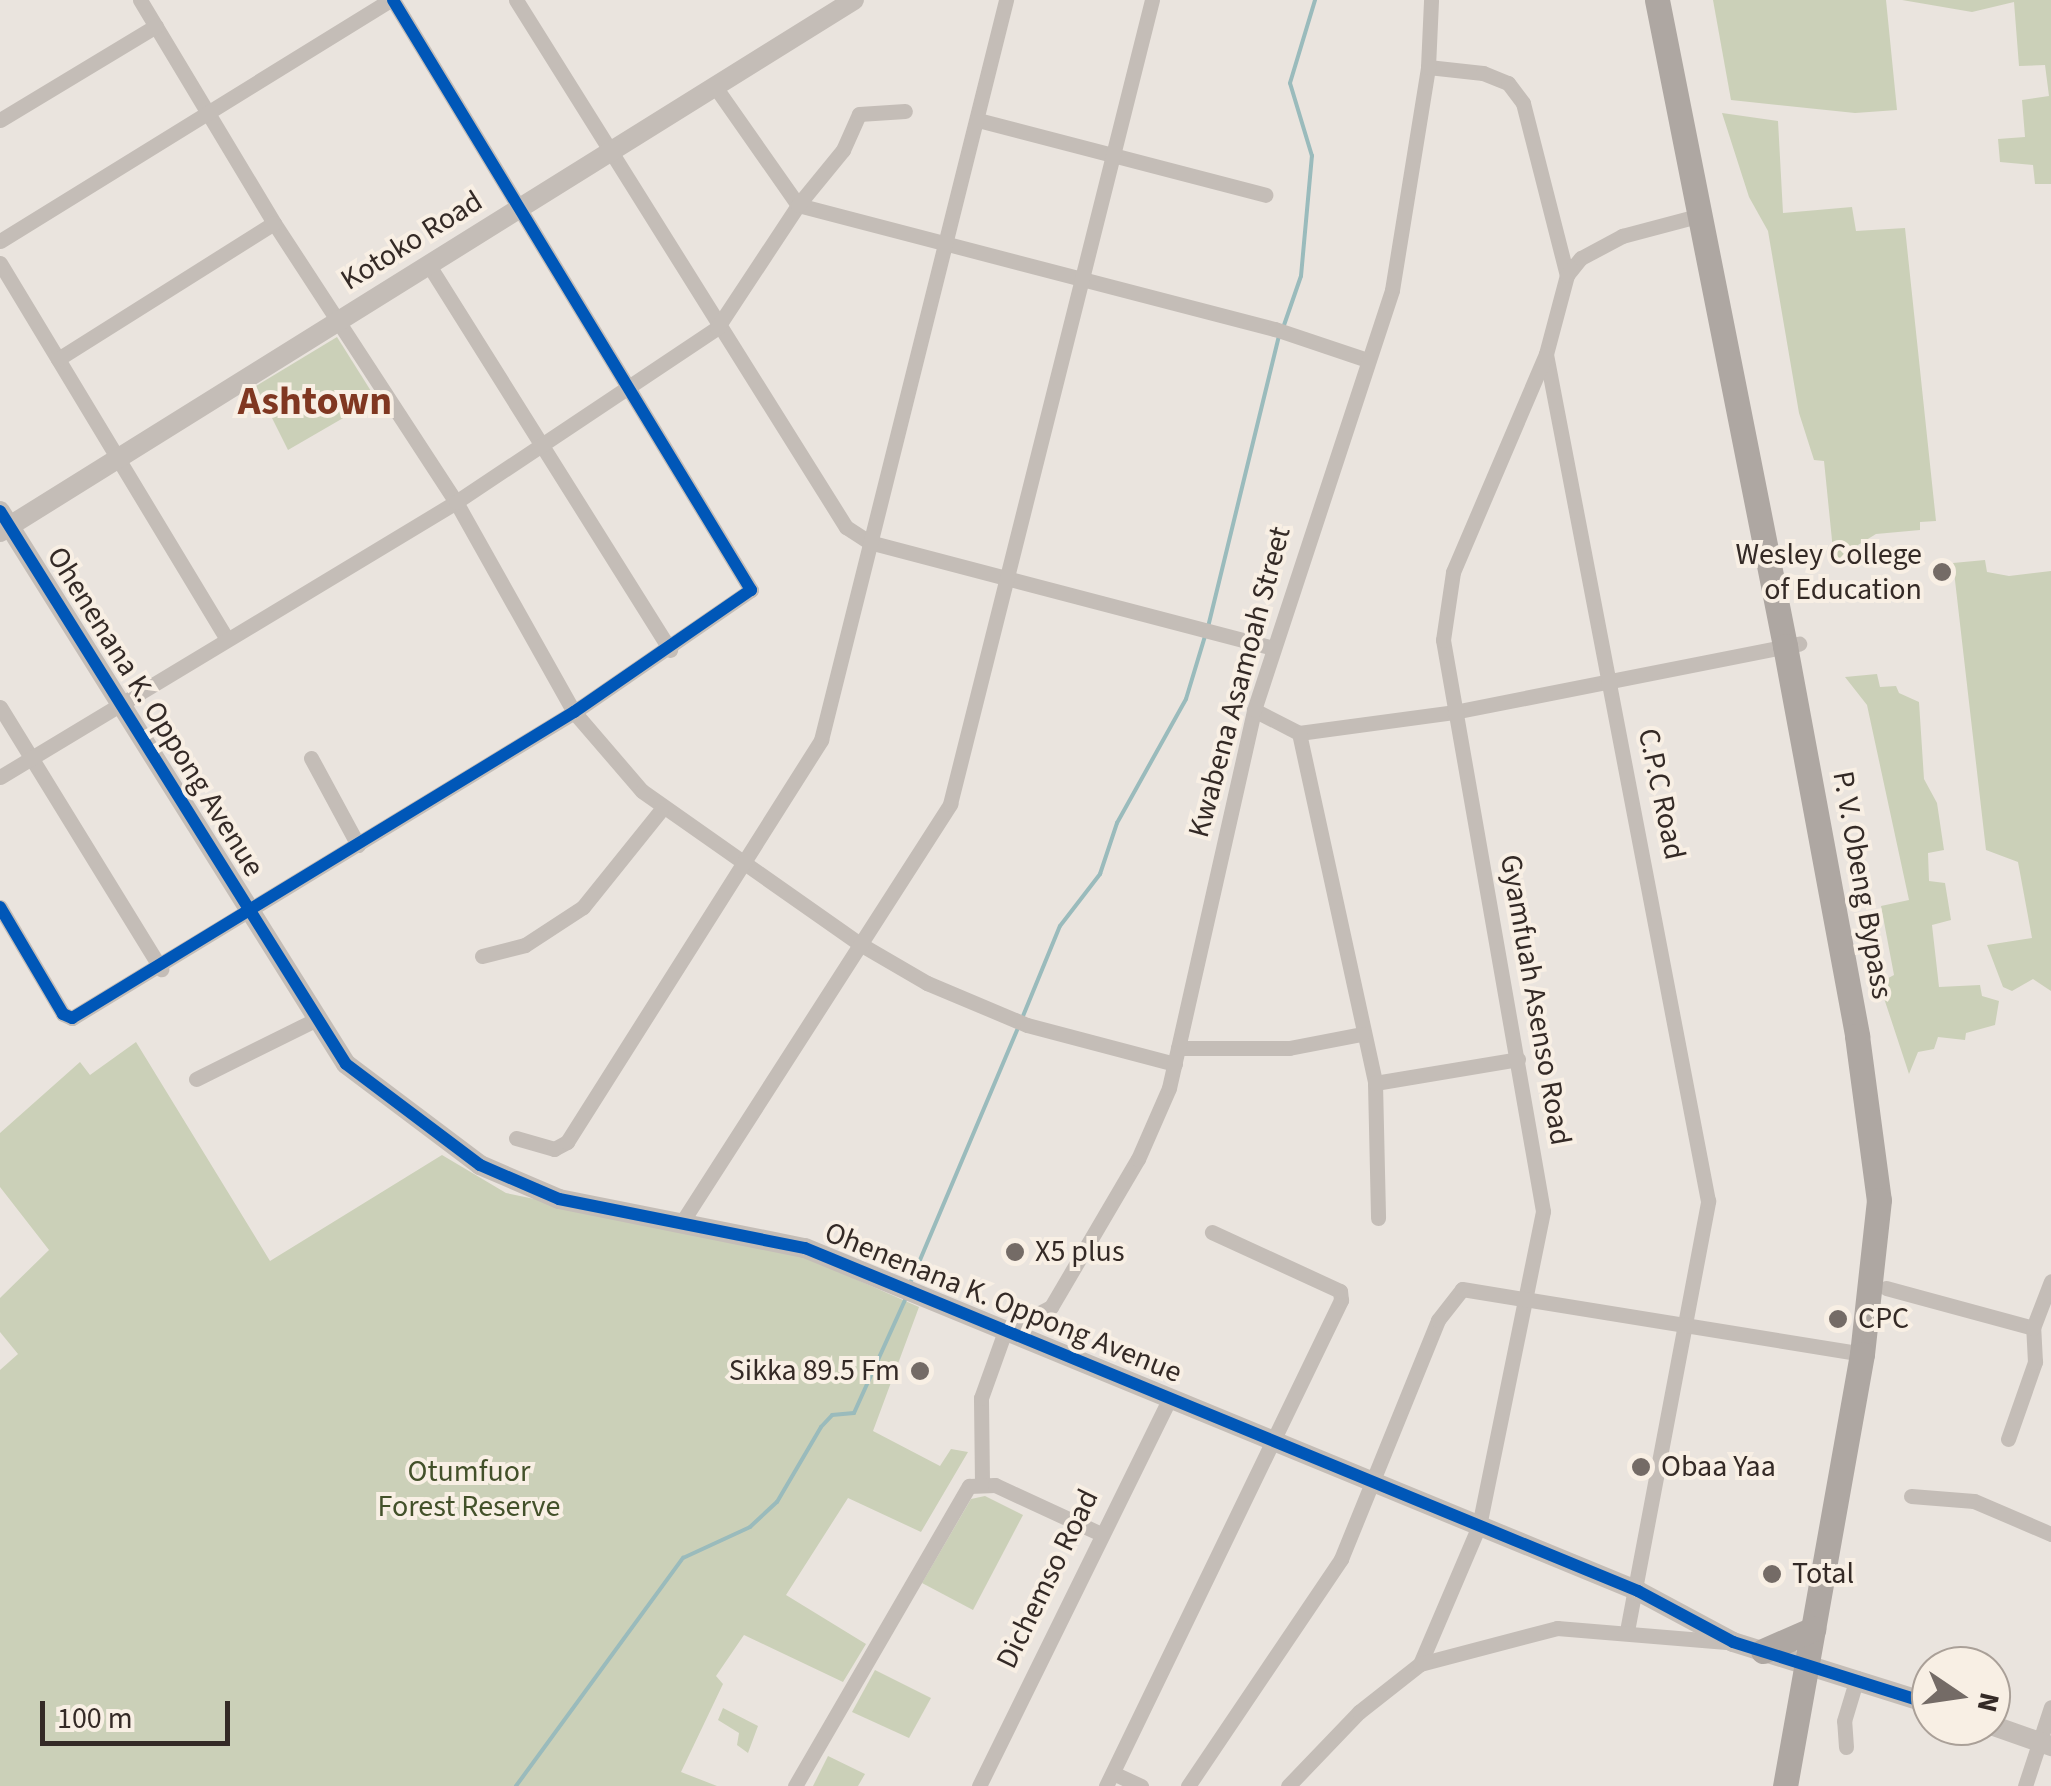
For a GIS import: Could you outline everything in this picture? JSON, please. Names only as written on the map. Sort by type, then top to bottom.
[{"type":"highway","name":"P. V. Obeng Bypass","points":[[1657,0],[1708,214]]},
{"type":"highway","name":"P. V. Obeng Bypass","points":[[1674,0],[1708,214],[1890,1146],[1894,1198],[1886,1288],[1815,1666],[1784,1786]]},
{"type":"highway","name":"P. V. Obeng Bypass","points":[[1792,645],[1874,1146],[1880,1219],[1862,1354],[1813,1629],[1815,1666],[1801,1786]]},
{"type":"highway","points":[[1763,1651],[1813,1629]]},
{"type":"street","points":[[140,0],[274,223],[456,502],[574,712],[661,810],[746,863],[860,944],[927,983],[1027,1025],[1176,1056],[1289,1048],[1362,1034]]},
{"type":"street","points":[[0,241],[391,0],[516,212],[632,389],[751,590],[670,650],[574,712],[161,969],[67,1018],[2,915]]},
{"type":"street","points":[[516,0],[836,515],[870,542],[1010,574],[1273,648]]},
{"type":"street","name":"Kotoko Road","points":[[3,523],[119,460],[854,0]]},
{"type":"street","points":[[516,1138],[554,1148],[568,1142],[821,740],[950,244],[1006,0]]},
{"type":"street","points":[[682,1222],[950,804],[1152,0]]},
{"type":"street","name":"Kwabena Asamoah Street","points":[[1005,1332],[1051,1307],[1138,1159],[1176,1056],[1254,710],[1392,290],[1428,67],[1431,0]]},
{"type":"street","points":[[0,120],[156,26]]},
{"type":"street","points":[[1428,67],[1483,73],[1508,83],[1523,103],[1567,275]]},
{"type":"street","points":[[716,88],[798,205],[1282,331],[1367,360]]},
{"type":"street","points":[[0,777],[226,637],[456,502],[632,389],[717,328],[798,205],[835,162],[859,114],[905,111]]},
{"type":"street","points":[[978,120],[1265,195]]},
{"type":"street","points":[[1567,275],[1595,247],[1708,214]]},
{"type":"street","points":[[58,359],[274,223]]},
{"type":"street","points":[[0,264],[226,637]]},
{"type":"street","points":[[430,267],[670,650]]},
{"type":"street","name":"C.P.C Road","points":[[1567,275],[1546,354],[1608,681],[1645,844],[1708,1200],[1689,1326],[1627,1632]]},
{"type":"street","points":[[1454,712],[1443,640],[1453,572],[1546,354]]},
{"type":"street","name":"Ohenenana K. Oppong Avenue","points":[[3,523],[121,703],[346,1064],[376,1092],[504,1178],[593,1208],[804,1248],[1638,1591],[1733,1642],[1911,1697]]},
{"type":"street","points":[[1254,710],[1299,733],[1454,712],[1792,645]]},
{"type":"street","points":[[0,707],[161,969]]},
{"type":"street","name":"Gyamfuah Asenso Road","points":[[1420,1664],[1480,1526],[1529,1298],[1542,1211],[1454,712]]},
{"type":"street","points":[[1299,733],[1374,1083],[1378,1218]]},
{"type":"street","points":[[311,758],[358,845]]},
{"type":"street","points":[[482,956],[525,945],[583,907],[661,810]]},
{"type":"street","points":[[196,1079],[318,1020]]},
{"type":"street","points":[[1374,1083],[1518,1059]]},
{"type":"street","points":[[1141,1786],[1109,1779],[1341,1294],[1212,1232]]},
{"type":"street","points":[[2008,1439],[2035,1362],[2033,1328],[2051,1281]]},
{"type":"street","points":[[1188,1786],[1341,1559],[1377,1482],[1452,1295],[1474,1288],[1862,1354]]},
{"type":"street","points":[[1886,1288],[2033,1328]]},
{"type":"street","points":[[982,1482],[981,1398],[1005,1332]]},
{"type":"street","name":"Dichemso Road","points":[[979,1786],[1099,1533],[1170,1398]]},
{"type":"street","points":[[982,1482],[1099,1533]]},
{"type":"street","points":[[795,1786],[958,1495],[982,1482]]},
{"type":"street","points":[[1911,1496],[1974,1500],[2051,1534]]},
{"type":"street","points":[[1288,1786],[1360,1712],[1420,1664],[1557,1628],[1733,1642]]},
{"type":"street","points":[[1846,1747],[1844,1721],[1857,1678]]},
{"type":"street","points":[[2024,1786],[2045,1744],[2051,1707]]},
{"type":"street","points":[[2011,1732],[2045,1744]]},
{"type":"green space","points":[[1713,0],[1886,0],[1897,110],[1855,113],[1731,100]]},
{"type":"green space","points":[[1902,0],[2051,0],[2051,184],[2035,184],[2033,165],[2000,162],[1998,139],[2025,137],[2022,100],[2049,96],[2045,65],[2019,66],[2014,2],[1972,12]]},
{"type":"green space","points":[[1722,113],[1778,121],[1783,213],[1852,207],[1856,231],[1905,228],[1936,521],[1920,522],[1920,530],[1876,534],[1858,545],[1860,558],[1834,560],[1824,461],[1814,460],[1799,413],[1768,231],[1749,197]]},
{"type":"green space","points":[[337,337],[376,399],[288,450],[256,386]]},
{"type":"green space","points":[[1985,560],[1987,572],[2009,576],[2051,571],[2051,991],[2033,979],[2012,991],[2003,987],[1987,945],[2032,938],[2018,862],[1986,850],[1953,563]]},
{"type":"green space","points":[[1877,674],[1880,687],[1896,686],[1899,693],[1919,702],[1924,779],[1937,803],[1944,850],[1928,853],[1929,881],[1945,883],[1951,920],[1932,925],[1939,987],[1980,985],[1982,996],[1999,1001],[1995,1025],[1966,1033],[1965,1040],[1938,1037],[1934,1049],[1918,1052],[1909,1074],[1879,983],[1894,975],[1881,906],[1909,900],[1867,705],[1845,677]]},
{"type":"green space","name":"Otumfuor Forest Reserve","points":[[136,1042],[270,1261],[442,1155],[506,1193],[796,1253],[919,1307],[873,1431],[940,1466],[951,1449],[968,1452],[921,1532],[848,1498],[786,1595],[866,1644],[843,1682],[744,1635],[716,1676],[723,1684],[681,1772],[717,1786],[0,1786],[0,1370],[18,1354],[0,1332],[0,1298],[49,1250],[0,1187],[0,1133],[80,1062],[90,1075]]},
{"type":"green space","points":[[985,1496],[1023,1515],[973,1610],[922,1583],[971,1499]]},
{"type":"green space","points":[[875,1670],[931,1698],[909,1738],[852,1712]]},
{"type":"green space","points":[[723,1708],[758,1726],[748,1753],[737,1745],[739,1733],[718,1720]]},
{"type":"green space","points":[[828,1756],[865,1774],[858,1786],[813,1786]]},
{"type":"waterway","points":[[1283,328],[1301,276],[1312,156],[1290,83],[1315,0]]},
{"type":"waterway","points":[[1208,627],[1279,336]]},
{"type":"waterway","points":[[1023,1016],[1060,926],[1100,874],[1117,823],[1186,699],[1205,636]]},
{"type":"waterway","points":[[909,1286],[1019,1025]]},
{"type":"waterway","points":[[516,1786],[683,1558],[750,1527],[777,1502],[821,1427],[832,1415],[854,1413],[905,1300]]},
{"type":"cycle path","points":[[0,907],[63,1014],[72,1018],[574,712],[751,590],[393,0]]},
{"type":"cycle path","points":[[0,511],[346,1064],[480,1165],[559,1199],[805,1248],[1638,1591],[1733,1642],[1911,1698]]},
{"type":"place","name":"Wesley College of Education","points":[[1942,572]]},
{"type":"place","name":"X5 plus","points":[[1015,1252]]},
{"type":"place","name":"CPC","points":[[1838,1319]]},
{"type":"place","name":"Sikka 89.5 Fm","points":[[920,1371]]},
{"type":"place","name":"Obaa Yaa","points":[[1641,1467]]},
{"type":"place","name":"Total","points":[[1772,1574]]},
{"type":"district","name":"Ashtown","points":[[315,402]]}]
